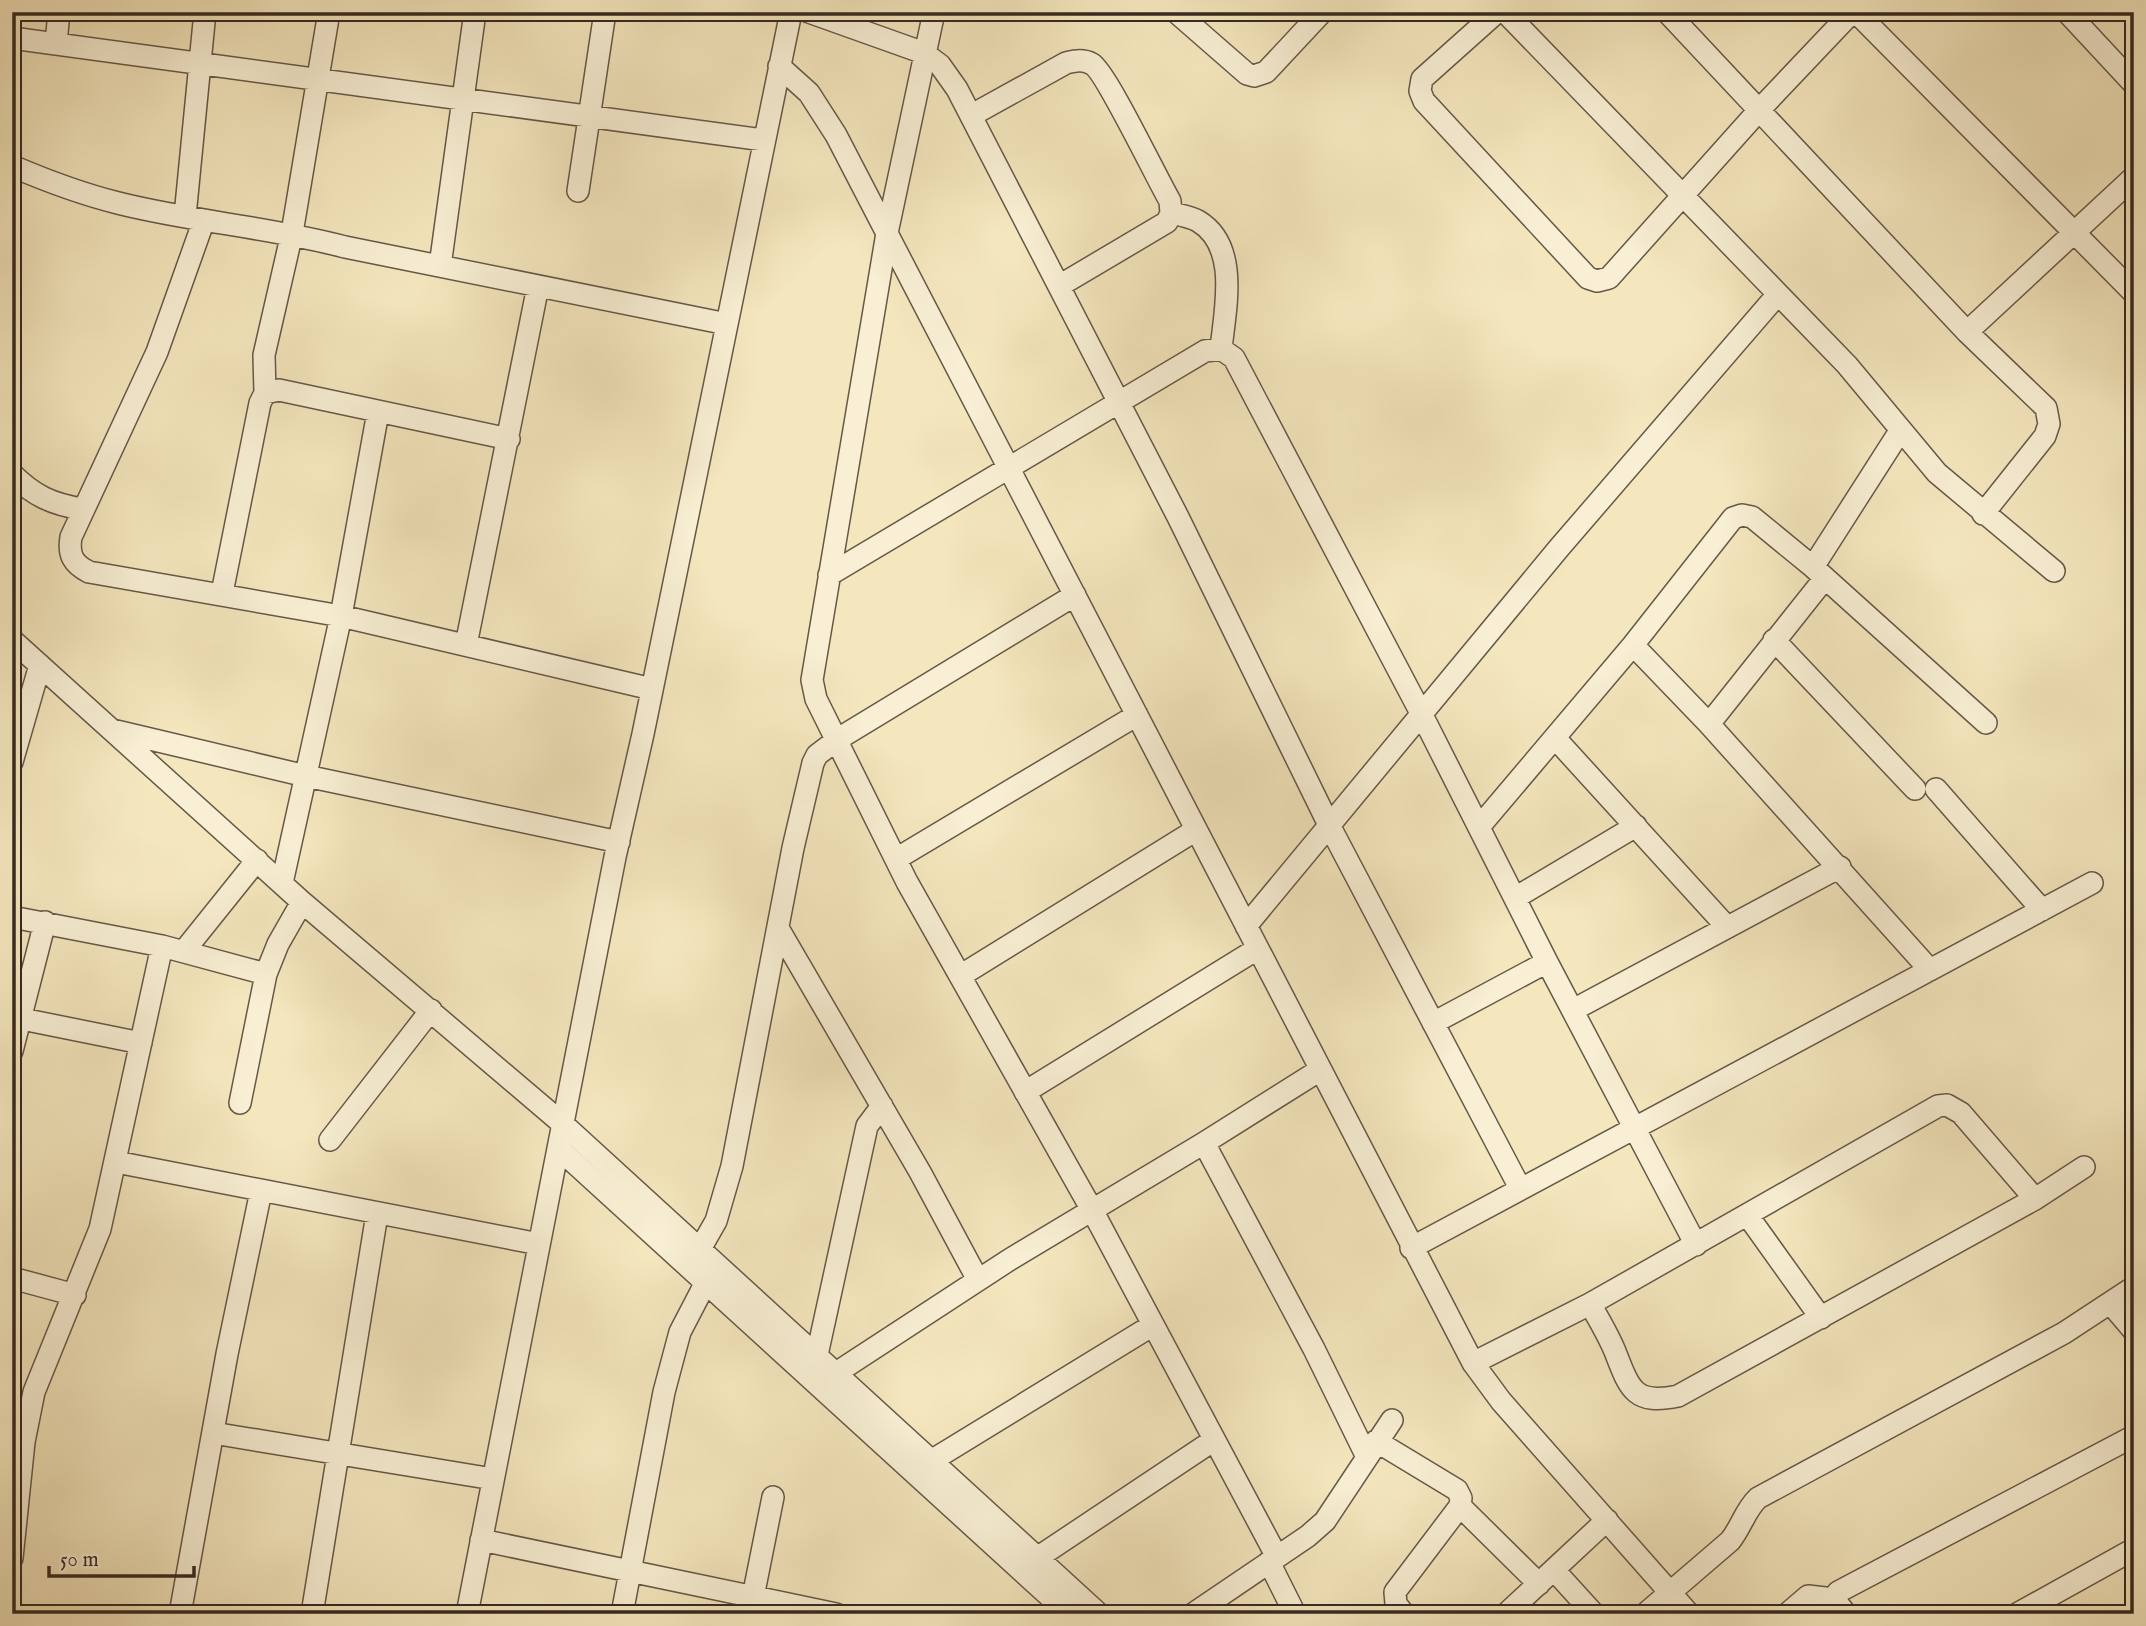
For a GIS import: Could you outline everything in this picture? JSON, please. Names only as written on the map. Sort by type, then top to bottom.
[{"type":"street","points":[[56,43],[59,12]]},
{"type":"street","points":[[205,12],[200,61],[195,218],[147,377],[82,509],[69,549],[79,568],[89,572],[222,593],[341,616],[652,689]]},
{"type":"street","points":[[222,593],[260,403],[265,393],[264,355],[292,233],[329,12]]},
{"type":"street","points":[[440,266],[475,12]]},
{"type":"street","points":[[578,191],[605,12]]},
{"type":"street","points":[[467,1614],[619,842],[791,12]]},
{"type":"street","points":[[809,12],[924,53],[940,65],[972,115],[1178,517],[1328,823],[1520,1188]]},
{"type":"street","points":[[934,12],[887,233],[812,680],[817,699],[896,859],[1092,1210],[1214,1440],[1273,1560],[1295,1614]]},
{"type":"street","points":[[1176,12],[1247,74],[1254,76],[1266,72],[1322,12]]},
{"type":"street","points":[[1497,12],[1422,79],[1420,91],[1424,101],[1588,278],[1597,281],[1609,278],[1761,108],[1854,12],[2134,293]]},
{"type":"street","points":[[1505,12],[1682,198],[1847,365],[1937,473],[2054,571]]},
{"type":"street","points":[[1667,12],[1761,108],[1967,332],[2046,408],[2049,424],[2045,436],[2016,476],[1983,514]]},
{"type":"street","points":[[2067,12],[2134,84]]},
{"type":"street","points":[[12,38],[200,61],[319,81],[463,97],[764,140]]},
{"type":"street","points":[[972,115],[1066,63],[1081,60],[1093,65],[1111,90],[1170,201],[1171,213],[1167,222],[1059,286]]},
{"type":"street","points":[[779,66],[809,93],[836,135],[1473,1363],[1501,1401],[1689,1614]]},
{"type":"street","points":[[12,166],[64,188],[120,204],[292,233],[727,324]]},
{"type":"street","points":[[1967,332],[2134,177]]},
{"type":"street","points":[[1171,213],[1197,220],[1215,237],[1224,256],[1227,286],[1221,349]]},
{"type":"street","points":[[466,645],[538,286]]},
{"type":"street","points":[[1245,926],[1559,548],[1778,294]]},
{"type":"street","points":[[829,575],[1205,351],[1221,349],[1234,358],[1696,1245]]},
{"type":"street","points":[[265,393],[279,390],[509,439]]},
{"type":"street","points":[[282,883],[341,616],[378,412]]},
{"type":"street","points":[[1709,724],[1774,640],[1819,572],[1900,431]]},
{"type":"street","points":[[12,474],[38,497],[52,504],[82,509]]},
{"type":"street","points":[[1479,827],[1633,645],[1733,518],[1742,515],[1752,517],[1819,572],[1986,723]]},
{"type":"street","points":[[693,1256],[716,1221],[732,1166],[793,848],[817,755],[838,739],[1075,595]]},
{"type":"street","points":[[12,640],[302,902],[563,1124],[693,1256],[706,1282],[1069,1614]]},
{"type":"street","points":[[1774,640],[1926,789],[2042,910]]},
{"type":"street","points":[[1633,645],[1840,867],[1930,970]]},
{"type":"street","points":[[12,762],[40,665]]},
{"type":"street","points":[[896,859],[1137,715]]},
{"type":"street","points":[[111,729],[306,776],[619,842]]},
{"type":"street","points":[[1555,738],[1727,927]]},
{"type":"street","points":[[1515,898],[1636,826]]},
{"type":"street","points":[[960,976],[1196,830]]},
{"type":"street","points":[[184,951],[257,860]]},
{"type":"street","points":[[1573,1010],[1840,867]]},
{"type":"street","points":[[1411,1248],[2092,883]]},
{"type":"street","points":[[240,1103],[266,974],[278,944],[302,902]]},
{"type":"street","points":[[12,917],[162,946],[266,974]]},
{"type":"street","points":[[12,1051],[16,1018],[46,922]]},
{"type":"street","points":[[778,928],[978,1280]]},
{"type":"street","points":[[13,1545],[22,1405],[43,1369],[100,1229],[162,946]]},
{"type":"street","points":[[1025,1092],[1257,949]]},
{"type":"street","points":[[1433,1023],[1547,962]]},
{"type":"street","points":[[330,1140],[430,1010]]},
{"type":"street","points":[[16,1018],[141,1043]]},
{"type":"street","points":[[836,1373],[978,1280],[1320,1070]]},
{"type":"street","points":[[1473,1363],[1590,1304],[1748,1216],[1927,1111],[1947,1105],[1961,1113],[2035,1199]]},
{"type":"street","points":[[817,1355],[867,1126],[881,1106]]},
{"type":"street","points":[[1205,1143],[1314,1349],[1371,1449],[1457,1490],[1461,1498],[1460,1506],[1395,1592],[1396,1604],[1404,1614]]},
{"type":"street","points":[[558,1148],[817,1355],[1099,1614]]},
{"type":"street","points":[[116,1162],[539,1244]]},
{"type":"street","points":[[1590,1304],[1608,1335],[1629,1386],[1641,1397],[1658,1400],[1678,1396],[2035,1199],[2084,1167]]},
{"type":"street","points":[[180,1614],[261,1191]]},
{"type":"street","points":[[312,1614],[377,1214]]},
{"type":"street","points":[[1748,1216],[1821,1318]]},
{"type":"street","points":[[12,1279],[75,1295]]},
{"type":"street","points":[[622,1614],[664,1392],[680,1332],[706,1282]]},
{"type":"street","points":[[1644,1614],[1669,1590],[1730,1541],[1758,1498],[2064,1333],[2134,1287]]},
{"type":"street","points":[[2111,1304],[2134,1331]]},
{"type":"street","points":[[931,1461],[1153,1325]]},
{"type":"street","points":[[1193,1614],[1325,1521],[1392,1420]]},
{"type":"street","points":[[213,1433],[493,1479]]},
{"type":"street","points":[[1787,1614],[1808,1596],[1840,1606],[1838,1592],[2134,1436]]},
{"type":"street","points":[[1037,1558],[1214,1440]]},
{"type":"street","points":[[753,1597],[774,1497]]},
{"type":"street","points":[[1460,1506],[1594,1614]]},
{"type":"street","points":[[1506,1614],[1607,1520]]},
{"type":"street","points":[[481,1540],[836,1614]]},
{"type":"street","points":[[2017,1614],[2134,1549]]}]
